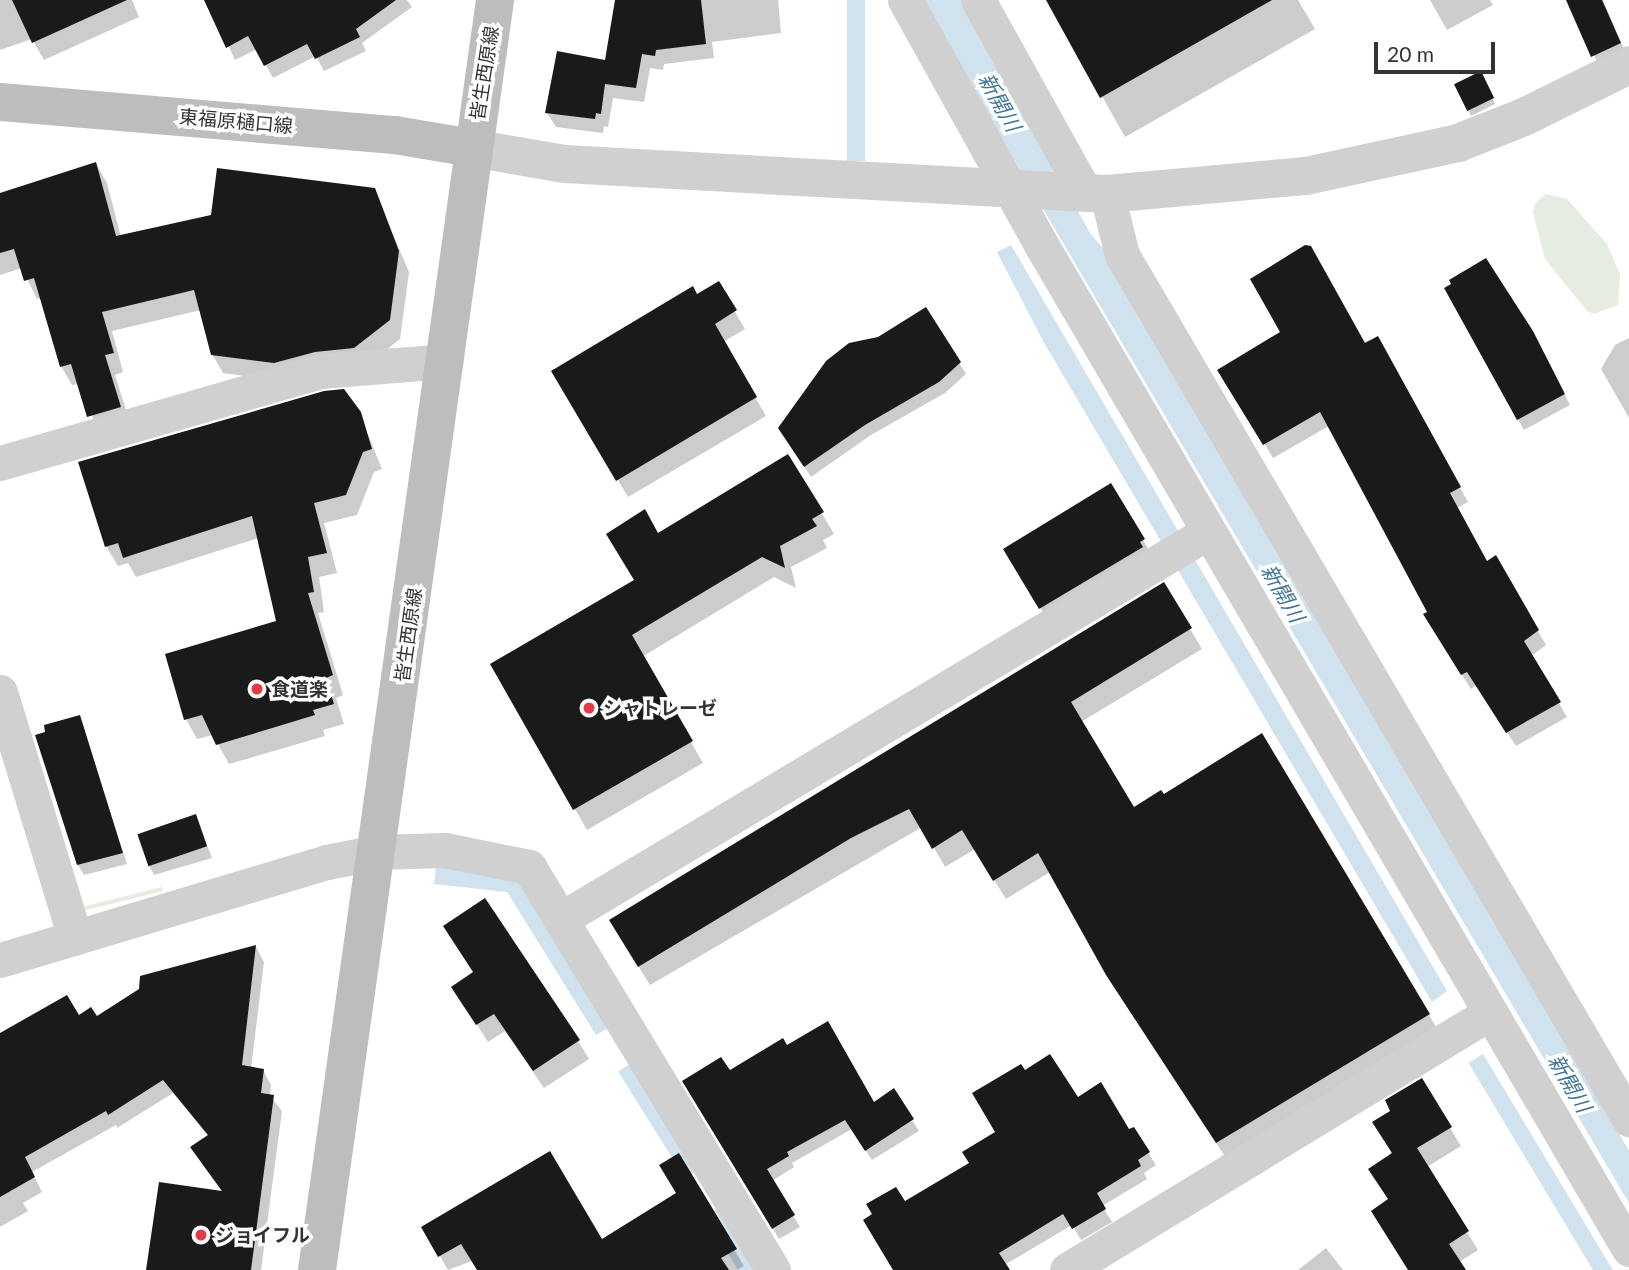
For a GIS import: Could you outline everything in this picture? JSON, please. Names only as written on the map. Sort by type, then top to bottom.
[{"type":"main road","name":"皆生西原線","points":[[317,1270],[446,361],[472,148],[495,0]]},
{"type":"main road","name":"東福原樋口線","points":[[0,102],[395,135],[472,148]]},
{"type":"street","points":[[905,0],[1208,532],[1488,1014],[1629,1249]]},
{"type":"street","points":[[978,0],[1090,194],[1122,255],[1629,1119]]},
{"type":"street","points":[[472,148],[565,164],[1090,194],[1306,176],[1458,143],[1524,117],[1629,65]]},
{"type":"street","points":[[0,463],[320,371],[446,361]]},
{"type":"street","points":[[561,919],[1208,532]]},
{"type":"street","points":[[0,692],[75,938]]},
{"type":"street","points":[[0,960],[327,862],[377,852],[445,850],[529,867],[773,1270]]},
{"type":"street","points":[[1068,1270],[1488,1014]]},
{"type":"shaded area","points":[[1546,194],[1567,199],[1607,244],[1620,274],[1618,305],[1594,314],[1587,311],[1545,259],[1533,213],[1535,204]]},
{"type":"shaded area","points":[[162,887],[163,891],[85,910],[84,906]]},
{"type":"water","points":[[847,0],[865,0],[865,161],[847,161]]},
{"type":"water","name":"新開川","points":[[920,0],[961,0],[1090,233],[1111,258],[1629,1151],[1629,1203]]},
{"type":"water","points":[[1011,245],[1447,991],[1432,1002],[1043,341],[997,252]]},
{"type":"water","points":[[436,866],[517,879],[609,1028],[596,1035],[507,892],[434,884]]},
{"type":"water","points":[[1483,1054],[1613,1270],[1593,1270],[1468,1063]]},
{"type":"water","points":[[630,1064],[697,1171],[685,1178],[618,1071]]},
{"type":"water","points":[[720,1207],[758,1270],[738,1270],[705,1216]]},
{"type":"building","points":[[12,0],[127,0],[32,43]]},
{"type":"building","points":[[204,0],[396,0],[356,29],[360,37],[315,59],[307,44],[264,66],[248,36],[226,48]]},
{"type":"building","points":[[615,0],[701,0],[706,44],[656,50],[655,56],[642,54],[636,88],[605,84],[601,114],[596,113],[595,119],[545,113],[557,51],[605,60]]},
{"type":"building","points":[[1046,0],[1272,0],[1100,98]]},
{"type":"building","points":[[1566,0],[1602,0],[1621,43],[1591,57]]},
{"type":"building","points":[[1481,71],[1494,98],[1467,111],[1454,84]]},
{"type":"building","points":[[96,162],[116,236],[211,215],[217,168],[375,188],[399,251],[390,320],[354,348],[315,352],[274,363],[211,355],[194,290],[102,312],[114,353],[105,355],[121,407],[87,417],[71,364],[60,367],[34,278],[24,281],[14,249],[0,253],[0,193]]},
{"type":"building","points":[[1305,245],[1311,246],[1365,343],[1378,336],[1461,487],[1450,493],[1487,561],[1496,555],[1539,630],[1524,641],[1561,702],[1506,733],[1467,672],[1461,675],[1423,614],[1427,612],[1320,412],[1263,445],[1217,370],[1280,332],[1250,279]]},
{"type":"building","points":[[1486,258],[1533,331],[1565,394],[1517,420],[1444,288],[1451,284],[1449,280]]},
{"type":"building","points":[[719,281],[737,310],[715,324],[757,397],[616,481],[551,371],[693,286],[697,294]]},
{"type":"building","points":[[926,307],[961,362],[939,382],[865,425],[804,467],[778,428],[826,361],[849,343],[878,337]]},
{"type":"building","points":[[344,389],[361,412],[372,449],[363,452],[346,495],[314,503],[327,553],[308,557],[314,592],[308,593],[333,675],[326,678],[334,704],[313,710],[315,715],[216,745],[202,715],[184,720],[165,654],[276,621],[252,516],[123,558],[118,543],[105,547],[78,462],[324,391]]},
{"type":"building","points":[[788,454],[824,512],[812,519],[817,526],[780,546],[785,568],[762,557],[632,635],[693,741],[573,810],[490,664],[634,580],[606,534],[645,509],[658,533]]},
{"type":"building","points":[[1111,483],[1145,539],[1140,542],[1143,547],[1039,609],[1003,549]]},
{"type":"building","points":[[1164,582],[1192,628],[1071,702],[1134,807],[1161,790],[1164,794],[1262,733],[1430,1014],[1216,1143],[1106,975],[1038,853],[993,881],[962,830],[932,849],[909,809],[851,838],[638,967],[609,920]]},
{"type":"building","points":[[80,715],[123,853],[77,865],[35,735],[45,732],[44,725]]},
{"type":"building","points":[[196,814],[207,846],[148,866],[137,834]]},
{"type":"building","points":[[485,898],[580,1040],[533,1071],[494,1014],[476,1025],[451,987],[473,972],[443,926]]},
{"type":"building","points":[[256,945],[242,1065],[264,1069],[261,1093],[274,1095],[251,1270],[146,1270],[159,1182],[222,1191],[190,1147],[208,1135],[163,1080],[108,1115],[106,1111],[25,1157],[35,1177],[0,1197],[0,1033],[67,995],[79,1015],[91,1007],[97,1016],[139,989],[140,976]]},
{"type":"building","points":[[828,1021],[874,1102],[894,1088],[914,1119],[865,1151],[845,1120],[787,1152],[789,1156],[767,1169],[795,1215],[772,1229],[682,1081],[721,1057],[730,1070],[783,1038],[787,1045]]},
{"type":"building","points":[[1050,1054],[1078,1097],[1101,1082],[1129,1129],[1134,1127],[1150,1152],[1138,1160],[1141,1166],[1097,1193],[1106,1209],[1072,1229],[1063,1214],[999,1253],[1010,1270],[893,1270],[863,1220],[872,1214],[866,1204],[896,1187],[905,1201],[969,1163],[962,1152],[995,1132],[972,1093],[1021,1064],[1025,1070]]},
{"type":"building","points":[[1422,1078],[1452,1127],[1417,1148],[1469,1231],[1449,1244],[1466,1270],[1408,1270],[1371,1211],[1388,1199],[1368,1169],[1392,1153],[1372,1122],[1390,1111],[1385,1100]]},
{"type":"building","points":[[550,1151],[602,1239],[676,1193],[659,1165],[679,1153],[737,1249],[721,1258],[729,1270],[477,1270],[461,1244],[438,1257],[421,1227]]},
{"type":"place","name":"食道楽","points":[[257,689]]},
{"type":"place","name":"シャトレーゼ","points":[[589,708]]},
{"type":"place","name":"ジョイフル","points":[[201,1235]]}]
